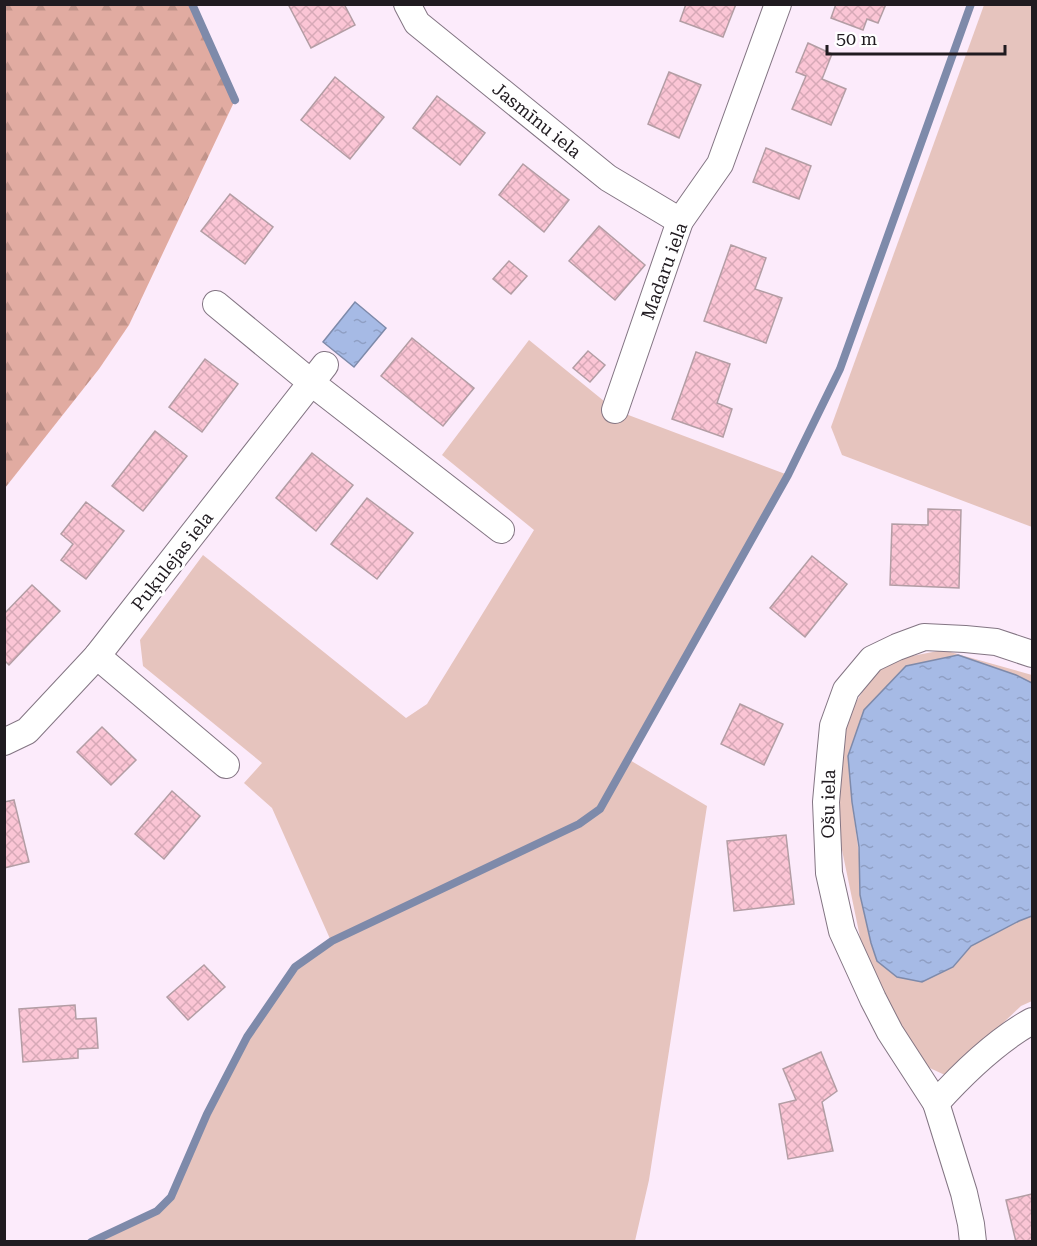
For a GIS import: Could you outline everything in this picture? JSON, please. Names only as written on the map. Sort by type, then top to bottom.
[{"type":"street","name":"Madaru iela","points":[[615,410],[680,221],[720,164],[778,4]]},
{"type":"street","name":"Jasmīnu iela","points":[[415,11],[608,178],[680,221]]},
{"type":"street","points":[[216,304],[319,375],[501,530]]},
{"type":"street","name":"Puķulejas iela","points":[[4,742],[27,731],[97,656],[319,375]]},
{"type":"street","name":"Ošu iela","points":[[973,1242],[964,1193],[936,1103],[890,1032],[842,932],[829,873],[827,844],[826,802],[833,726],[846,690],[872,659],[897,647],[924,638],[965,639],[996,642],[1032,654]]},
{"type":"street","points":[[97,656],[226,765]]},
{"type":"street","points":[[936,1103],[973,1065],[1008,1036],[1032,1021]]},
{"type":"shaded area","points":[[984,5],[1032,5],[1032,527],[842,455],[831,427]]},
{"type":"shaded area","points":[[529,340],[615,410],[788,475],[628,759],[707,806],[649,1180],[635,1241],[91,1242],[157,1211],[171,1197],[207,1114],[247,1037],[295,967],[331,941],[272,808],[244,783],[262,763],[143,666],[140,640],[203,555],[406,718],[427,704],[534,530],[442,455]]},
{"type":"shaded area","points":[[943,650],[1032,675],[1032,683],[1016,675],[958,655],[852,802],[871,943],[877,961],[897,977],[953,967],[971,946],[1032,916],[1032,1001],[1021,1006],[947,1076],[919,1063],[868,976],[835,816],[841,726],[881,662]]},
{"type":"green space","points":[[5,4],[192,5],[235,100],[129,325],[99,369],[5,488]]},
{"type":"water","points":[[355,302],[386,328],[354,367],[323,342]]},
{"type":"water","points":[[958,655],[1016,675],[1032,683],[1032,916],[971,946],[953,967],[922,982],[897,977],[877,961],[871,943],[860,895],[859,847],[848,756],[864,710],[906,666]]},
{"type":"building","points":[[288,4],[344,4],[355,25],[311,48]]},
{"type":"building","points":[[686,4],[736,4],[723,37],[680,21]]},
{"type":"building","points":[[836,4],[886,4],[878,23],[867,19],[863,30],[831,18]]},
{"type":"building","points":[[808,43],[832,54],[822,79],[846,89],[831,125],[792,109],[806,76],[796,72]]},
{"type":"building","points":[[669,72],[701,85],[679,138],[648,124]]},
{"type":"building","points":[[335,77],[384,117],[350,159],[301,120]]},
{"type":"building","points":[[437,96],[485,133],[460,165],[413,128]]},
{"type":"building","points":[[766,148],[811,166],[799,199],[753,182]]},
{"type":"building","points":[[523,164],[569,200],[544,232],[499,195]]},
{"type":"building","points":[[230,194],[273,227],[245,264],[201,231]]},
{"type":"building","points":[[599,226],[645,265],[615,300],[569,261]]},
{"type":"building","points":[[731,245],[766,258],[755,289],[782,298],[766,343],[704,321]]},
{"type":"building","points":[[509,261],[527,276],[511,294],[493,279]]},
{"type":"building","points":[[412,338],[474,388],[443,426],[381,376]]},
{"type":"building","points":[[588,351],[605,365],[590,382],[573,368]]},
{"type":"building","points":[[696,352],[730,364],[717,403],[732,409],[723,437],[672,419]]},
{"type":"building","points":[[205,359],[238,384],[202,432],[169,407]]},
{"type":"building","points":[[155,431],[187,456],[143,511],[112,486]]},
{"type":"building","points":[[312,453],[353,485],[316,531],[276,498]]},
{"type":"building","points":[[367,498],[413,533],[377,579],[331,544]]},
{"type":"building","points":[[86,502],[124,531],[86,579],[61,560],[73,544],[61,534]]},
{"type":"building","points":[[928,509],[961,510],[959,588],[890,585],[892,524],[928,525]]},
{"type":"building","points":[[812,556],[847,584],[805,637],[770,608]]},
{"type":"building","points":[[32,585],[60,611],[9,665],[4,660],[4,614]]},
{"type":"building","points":[[740,704],[783,724],[764,765],[721,744]]},
{"type":"building","points":[[102,727],[136,760],[111,785],[77,752]]},
{"type":"building","points":[[172,791],[200,816],[164,859],[135,834]]},
{"type":"building","points":[[14,800],[29,862],[4,868],[4,802]]},
{"type":"building","points":[[786,835],[794,904],[734,911],[727,841]]},
{"type":"building","points":[[204,965],[225,987],[188,1020],[167,997]]},
{"type":"building","points":[[75,1005],[76,1019],[96,1018],[98,1048],[78,1049],[78,1058],[23,1062],[19,1009]]},
{"type":"building","points":[[821,1052],[837,1091],[822,1102],[833,1151],[788,1159],[779,1104],[796,1100],[783,1069]]},
{"type":"building","points":[[1032,1194],[1032,1241],[1016,1242],[1006,1200]]},
{"type":"waterway","points":[[192,4],[235,100]]},
{"type":"waterway","points":[[91,1242],[157,1211],[171,1197],[207,1114],[247,1037],[295,967],[332,941],[579,824],[600,809],[788,475],[840,369],[971,4]]}]
